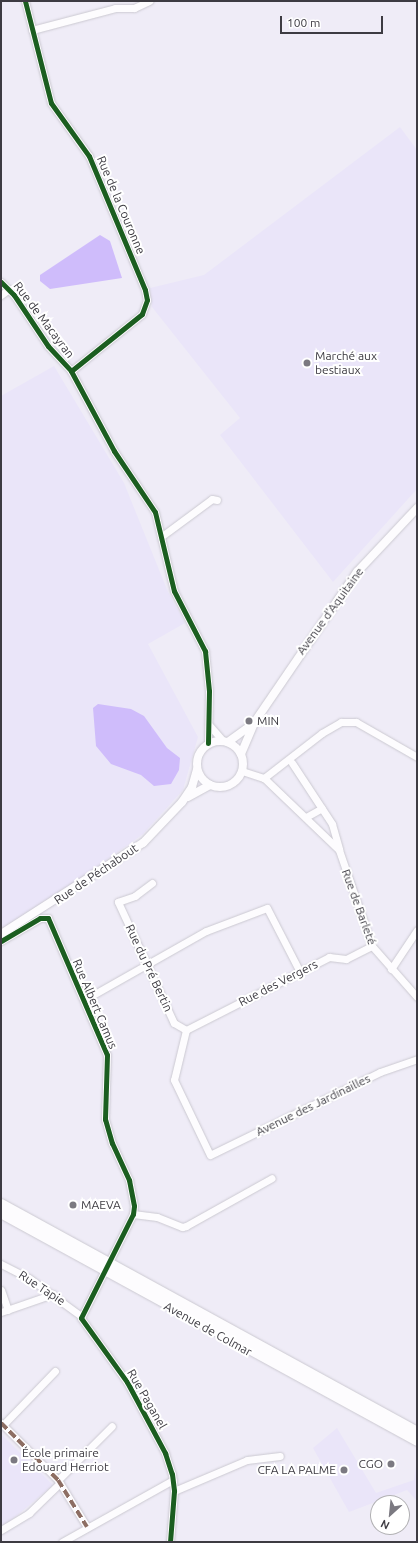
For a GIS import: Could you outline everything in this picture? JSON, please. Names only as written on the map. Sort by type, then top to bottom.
[{"type":"main road","name":"Avenue de Colmar","points":[[1,1204],[417,1441]]},
{"type":"main road","name":"Avenue de Colmar","points":[[1,1213],[108,1264],[417,1432]]},
{"type":"street","name":"Rue de la Couronne","points":[[25,1],[51,103],[89,156],[146,290],[147,300],[142,314],[71,371]]},
{"type":"street","points":[[32,30],[115,8],[134,8],[144,2]]},
{"type":"street","name":"Rue de Macayran","points":[[1,282],[9,289],[48,346],[71,371],[114,451],[155,512],[162,536],[174,592],[204,651],[210,726],[208,743]]},
{"type":"street","points":[[1,295],[9,289]]},
{"type":"street","points":[[162,536],[212,499],[218,500]]},
{"type":"street","name":"Avenue d'Aquitaine","points":[[241,754],[254,723],[356,572],[417,508]]},
{"type":"street","points":[[242,771],[264,778],[322,733],[341,722],[356,722],[417,758]]},
{"type":"street","name":"Avenue d'Aquitaine","points":[[225,741],[254,723]]},
{"type":"street","points":[[210,726],[241,754],[242,771],[238,778],[225,786],[210,785],[197,770],[197,756],[208,743],[225,741]]},
{"type":"street","name":"Rue de Barleté","points":[[292,763],[332,824],[339,850],[372,946],[417,997]]},
{"type":"street","name":"Rue de Péchabout","points":[[1,934],[143,843],[182,802],[192,787],[197,770]]},
{"type":"street","name":"Rue de Barleté","points":[[264,778],[282,798],[306,817],[339,850]]},
{"type":"street","name":"Rue de Péchabout","points":[[182,802],[210,785]]},
{"type":"street","points":[[306,817],[322,808]]},
{"type":"street","name":"Rue du Pré Bertin","points":[[152,883],[135,896],[118,902],[174,1023],[186,1030]]},
{"type":"street","points":[[84,1000],[206,931],[267,908],[300,972]]},
{"type":"street","name":"Rue Albert Camus","points":[[1,941],[40,918],[48,918],[107,1055],[105,1119],[112,1143],[129,1180],[133,1214]]},
{"type":"street","points":[[391,969],[417,930]]},
{"type":"street","name":"Rue des Vergers","points":[[186,1030],[329,957],[346,959],[372,946]]},
{"type":"street","name":"Avenue des Jardinailles","points":[[186,1030],[174,1080],[210,1155],[380,1072],[417,1059]]},
{"type":"street","points":[[82,1316],[133,1214],[156,1217],[182,1227],[272,1178]]},
{"type":"street","name":"Rue Tapie","points":[[1,1264],[29,1278],[82,1316]]},
{"type":"street","points":[[1,1290],[4,1311],[53,1294]]},
{"type":"street","name":"Rue Paganel","points":[[82,1316],[83,1322],[135,1394],[165,1453],[173,1480],[174,1491],[170,1542]]},
{"type":"street","points":[[55,1371],[2,1424],[59,1482],[87,1527]]},
{"type":"street","points":[[1,1530],[29,1513],[112,1426]]},
{"type":"street","points":[[174,1491],[247,1460],[280,1456]]},
{"type":"street","points":[[62,1542],[173,1480]]},
{"type":"shaded area","name":"Marché aux bestiaux","points":[[400,127],[417,150],[417,489],[333,582],[220,435],[240,418],[152,307],[150,288],[204,275]]},
{"type":"shaded area","points":[[100,235],[110,241],[122,278],[50,289],[40,281],[40,275]]},
{"type":"shaded area","points":[[54,366],[124,483],[168,592],[185,623],[148,644],[198,737],[183,790],[143,834],[41,907],[1,930],[1,396]]},
{"type":"shaded area","points":[[98,704],[131,709],[144,716],[167,748],[180,758],[179,770],[171,784],[154,786],[141,775],[111,764],[96,746],[93,708]]},
{"type":"shaded area","name":"CFA LA PALME","points":[[337,1428],[376,1493],[414,1480],[417,1460],[417,1501],[407,1490],[394,1495],[370,1495],[370,1504],[349,1512],[313,1448]]},
{"type":"shaded area","name":"École primaire Edouard Herriot","points":[[1,1434],[53,1485],[1,1529]]},
{"type":"marked path","points":[[1,1423],[58,1480],[87,1527]]},
{"type":"cycle path","points":[[25,1],[51,103],[89,156],[145,290],[147,300],[142,314],[71,371]]},
{"type":"cycle path","points":[[1,282],[14,295],[48,346],[71,371],[114,451],[155,512],[174,591],[205,651],[209,691],[208,743]]},
{"type":"cycle path","points":[[1,941],[40,918],[48,918],[107,1055],[105,1119],[112,1143],[129,1180],[134,1206],[133,1214],[81,1318],[127,1382],[165,1453],[172,1474],[174,1491],[170,1542]]},
{"type":"place","name":"Marché aux bestiaux","points":[[307,363]]},
{"type":"place","name":"MIN","points":[[249,721]]},
{"type":"place","name":"MAEVA","points":[[73,1205]]},
{"type":"place","name":"École primaire Edouard Herriot","points":[[14,1460]]},
{"type":"place","name":"CGO","points":[[391,1464]]},
{"type":"place","name":"CFA LA PALME","points":[[344,1470]]}]
